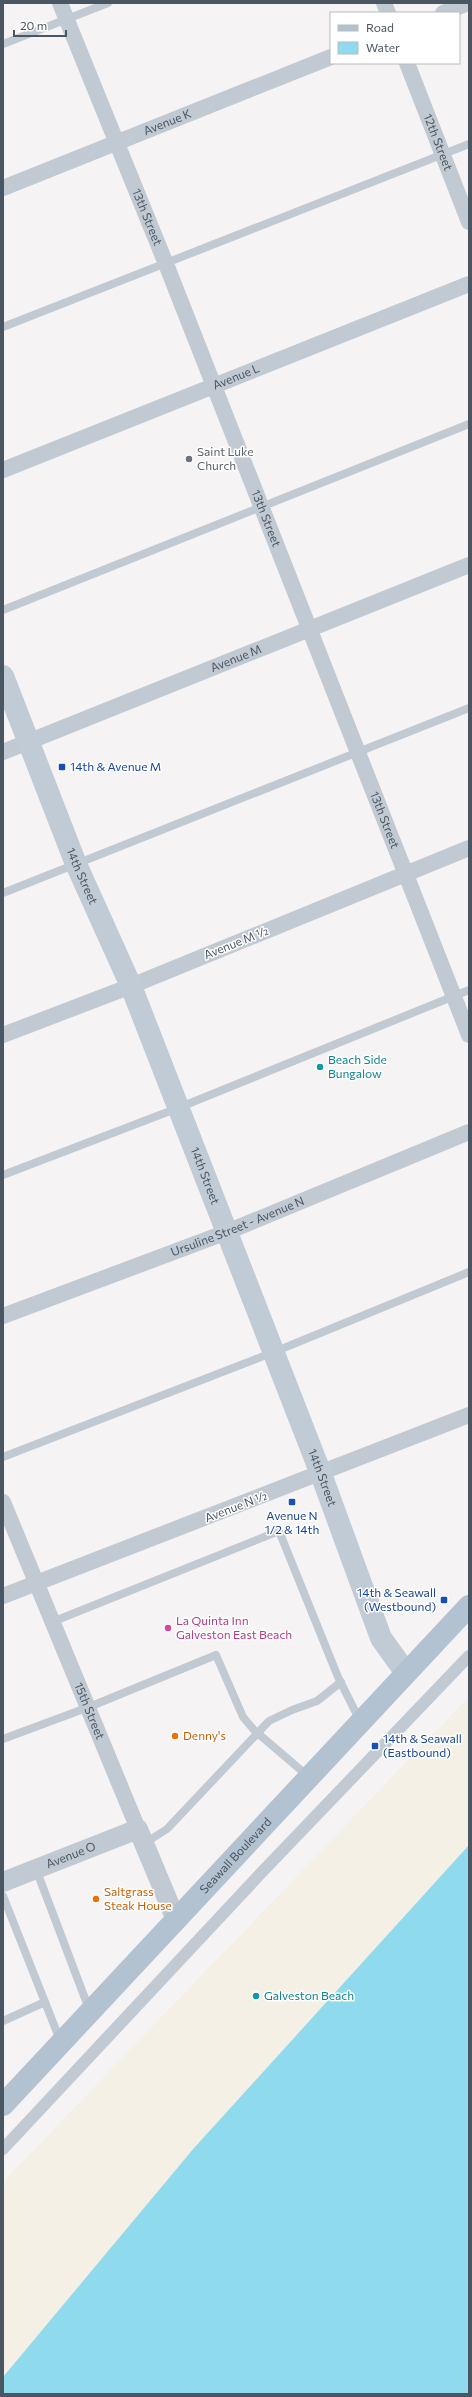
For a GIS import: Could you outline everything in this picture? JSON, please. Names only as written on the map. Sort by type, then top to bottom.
[{"type":"main road","name":"14th Street","points":[[3,676],[76,864],[131,986],[321,1474],[381,1638],[406,1674]]},
{"type":"main road","name":"Seawall Boulevard","points":[[3,2105],[469,1606]]},
{"type":"street","name":"13th Street","points":[[60,3],[166,264],[308,630],[359,752],[405,874],[469,1035]]},
{"type":"street","points":[[446,12],[468,3]]},
{"type":"street","name":"Avenue K","points":[[3,188],[330,57]]},
{"type":"street","name":"12th Street","points":[[407,64],[469,222]]},
{"type":"street","name":"Avenue L","points":[[3,470],[469,284]]},
{"type":"street","name":"Avenue M","points":[[3,752],[469,565]]},
{"type":"street","name":"Avenue M ½","points":[[3,1035],[131,986],[469,848]]},
{"type":"street","name":"Ursuline Street - Avenue N","points":[[3,1316],[227,1232],[469,1132]]},
{"type":"street","name":"Avenue N ½","points":[[3,1596],[321,1474],[469,1415]]},
{"type":"street","name":"15th Street","points":[[3,1502],[35,1583],[90,1707],[141,1837],[176,1920]]},
{"type":"street","points":[[3,2149],[251,1884],[469,1656]]},
{"type":"street","name":"Avenue O","points":[[3,1882],[36,1869],[141,1837]]},
{"type":"lane","points":[[3,44],[108,3]]},
{"type":"lane","points":[[3,328],[469,144]]},
{"type":"lane","points":[[3,610],[469,424]]},
{"type":"lane","points":[[3,893],[469,708]]},
{"type":"lane","points":[[3,1174],[178,1108],[469,990]]},
{"type":"lane","points":[[3,1457],[274,1352],[469,1272]]},
{"type":"lane","points":[[52,1622],[279,1531],[341,1682],[360,1722]]},
{"type":"lane","points":[[3,1739],[90,1707],[216,1655],[240,1712],[258,1732],[309,1777]]},
{"type":"lane","points":[[141,1837],[167,1829],[258,1732],[279,1716],[317,1701],[341,1682]]},
{"type":"lane","points":[[36,1869],[90,2012]]},
{"type":"lane","points":[[3,1896],[61,2043]]},
{"type":"lane","points":[[3,2021],[45,2002]]},
{"type":"sand","name":"Galveston Beach","points":[[469,1697],[469,1845],[194,2148],[3,2377],[3,2182]]},
{"type":"water","points":[[469,1845],[469,2394],[3,2394],[3,2377],[194,2148]]},
{"type":"place","name":"Saint Luke Church","points":[[189,459]]},
{"type":"place","name":"14th & Avenue M","points":[[62,767]]},
{"type":"place","name":"Beach Side Bungalow","points":[[320,1067]]},
{"type":"place","name":"Avenue N 1/2 & 14th","points":[[292,1502]]},
{"type":"place","name":"14th & Seawall (Westbound)","points":[[444,1600]]},
{"type":"place","name":"La Quinta Inn Galveston East Beach","points":[[168,1628]]},
{"type":"place","name":"Denny's","points":[[175,1736]]},
{"type":"place","name":"14th & Seawall (Eastbound)","points":[[375,1746]]},
{"type":"place","name":"Saltgrass Steak House","points":[[96,1899]]},
{"type":"place","name":"Galveston Beach","points":[[256,1996]]}]
